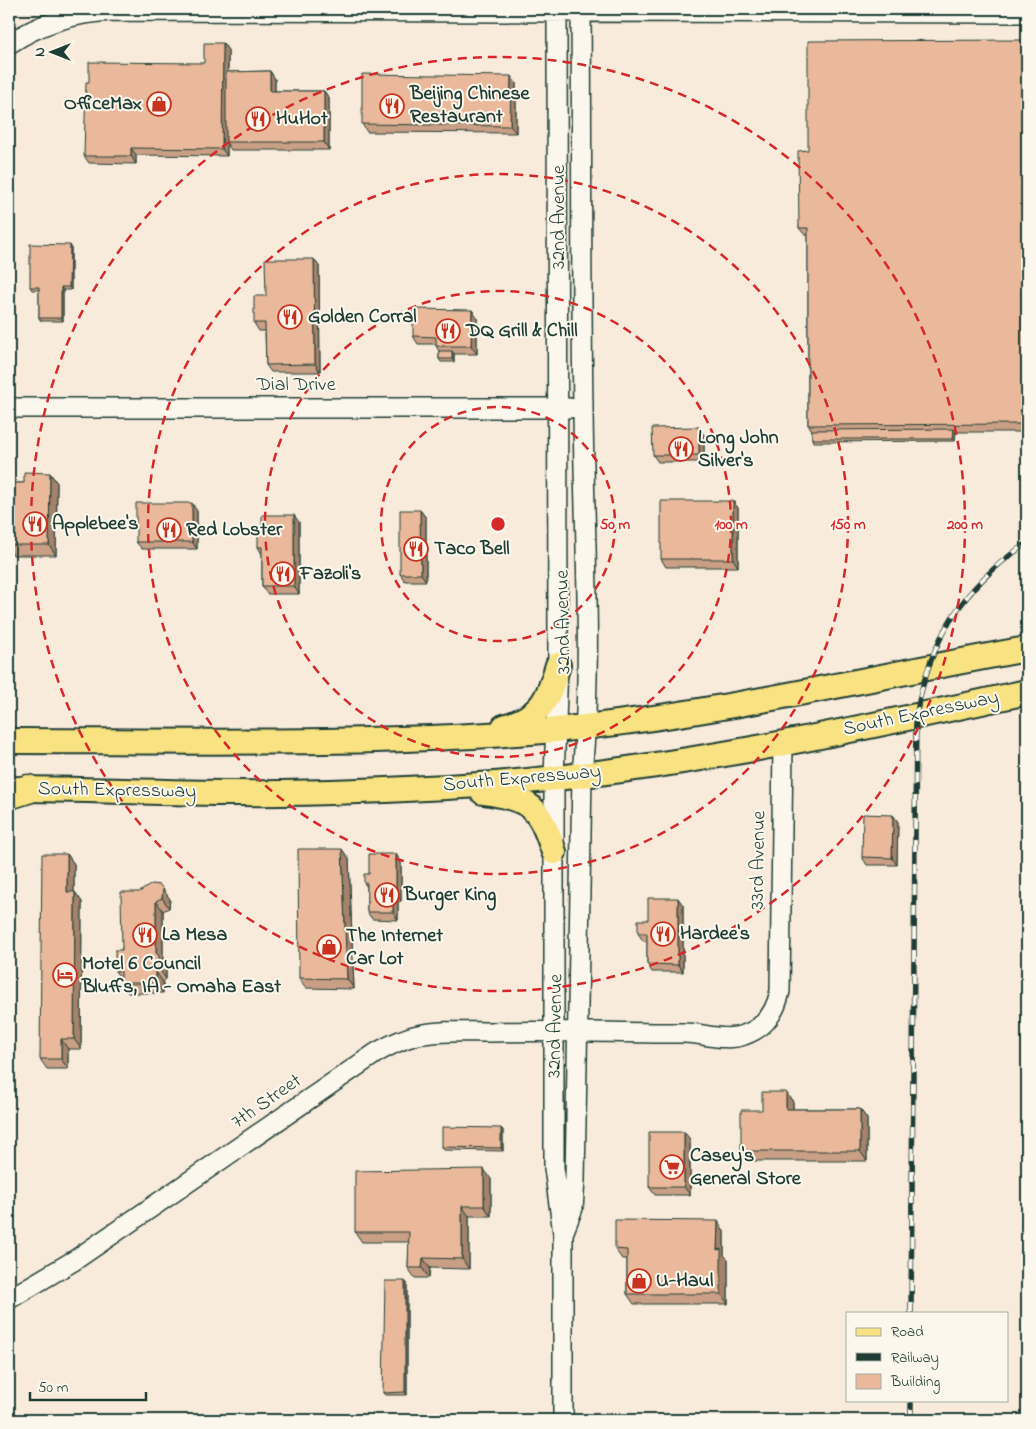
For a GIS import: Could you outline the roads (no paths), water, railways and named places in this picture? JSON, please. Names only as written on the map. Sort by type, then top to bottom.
[{"type":"main road","points":[[9,741],[315,740],[472,736],[557,729],[766,700],[1027,649]]},
{"type":"main road","points":[[472,736],[523,721],[534,714],[548,694],[558,665]]},
{"type":"main road","name":"South Expressway","points":[[15,791],[238,794],[367,792],[554,778],[656,766],[783,743],[1027,692]]},
{"type":"main road","points":[[446,787],[500,794],[525,802],[540,817],[554,852]]},
{"type":"street","name":"32nd Avenue","points":[[557,10],[558,665],[554,778],[554,1168],[563,1233],[563,1420]]},
{"type":"street","points":[[9,44],[49,23],[74,15],[104,11],[581,10],[1027,13]]},
{"type":"street","name":"32nd Avenue","points":[[563,1233],[573,1208],[575,1180],[582,775],[586,726],[588,648],[582,408],[581,10]]},
{"type":"street","name":"Dial Drive","points":[[9,408],[582,408]]},
{"type":"street","name":"33rd Avenue","points":[[579,1032],[688,1033],[727,1038],[743,1036],[754,1031],[772,1014],[780,991],[783,743]]},
{"type":"street","name":"7th Street","points":[[9,1299],[76,1260],[376,1052],[392,1044],[420,1035],[555,1030],[579,1032]]},
{"type":"railway","points":[[911,1312],[916,716],[930,663],[952,617],[984,578],[1027,543]]},
{"type":"railway","points":[[911,1402],[911,1420]]},
{"type":"place","name":"OfficeMax","points":[[159,104]]},
{"type":"place","name":"Beijing Chinese Restaurant","points":[[392,106]]},
{"type":"place","name":"HuHot","points":[[258,119]]},
{"type":"place","name":"Golden Corral","points":[[290,317]]},
{"type":"place","name":"DQ Grill & Chill","points":[[448,331]]},
{"type":"place","name":"Long John Silver's","points":[[681,449]]},
{"type":"place","name":"Applebee's","points":[[35,524]]},
{"type":"place","name":"Red Lobster","points":[[169,530]]},
{"type":"place","name":"Taco Bell","points":[[416,549]]},
{"type":"place","name":"Fazoli's","points":[[283,574]]},
{"type":"place","name":"Burger King","points":[[387,895]]},
{"type":"place","name":"Hardee's","points":[[663,934]]},
{"type":"place","name":"La Mesa","points":[[145,935]]},
{"type":"place","name":"The Internet Car Lot","points":[[329,947]]},
{"type":"place","name":"Motel 6 Council Bluffs, IA - Omaha East","points":[[65,975]]},
{"type":"place","name":"Casey's General Store","points":[[672,1167]]},
{"type":"place","name":"U-Haul","points":[[639,1281]]}]
